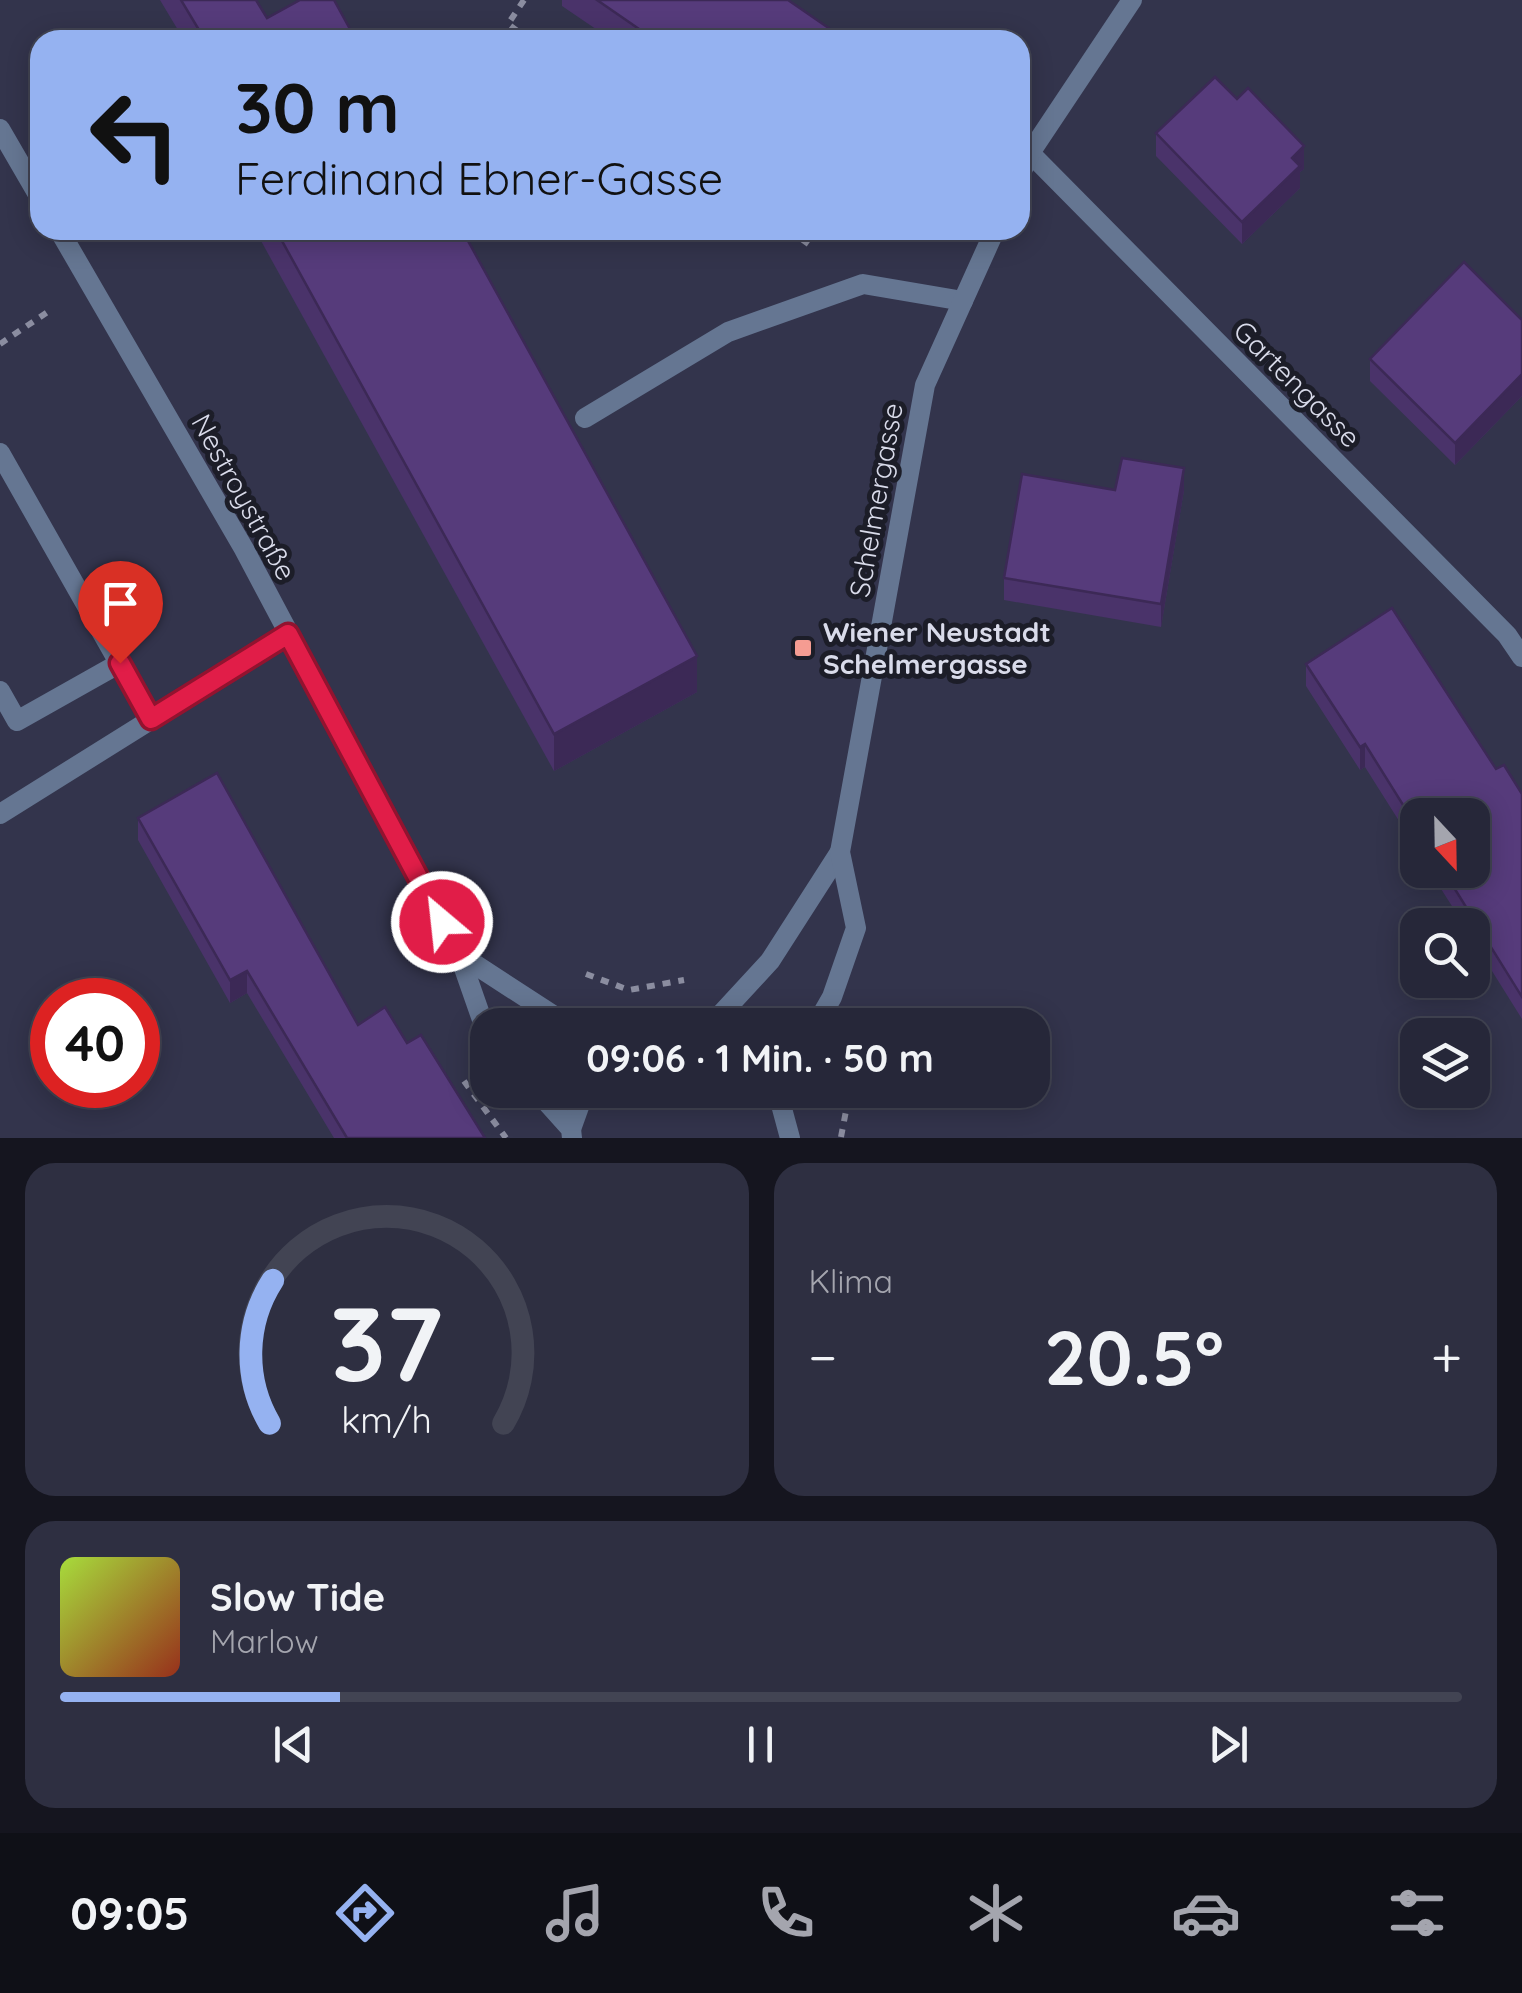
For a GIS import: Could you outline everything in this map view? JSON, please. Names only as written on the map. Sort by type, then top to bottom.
[{"type":"street","points":[[1030,154],[1132,0]]},
{"type":"street","points":[[0,129],[30,181]]},
{"type":"street","name":"Gartengasse","points":[[1030,154],[1507,635],[1522,657]]},
{"type":"street","name":"Nestroystraße","points":[[65,240],[244,549],[459,954],[478,1008]]},
{"type":"street","name":"Schelmergasse","points":[[727,1008],[770,962],[840,852],[925,386],[991,240]]},
{"type":"street","points":[[585,418],[728,332],[863,284],[964,301]]},
{"type":"street","points":[[0,453],[151,719]]},
{"type":"street","points":[[0,814],[288,634]]},
{"type":"street","points":[[0,691],[17,721],[120,663]]},
{"type":"street","name":"Schelmergasse","points":[[826,1008],[856,928],[840,852]]},
{"type":"street","name":"Nestroystraße","points":[[459,954],[542,1008]]},
{"type":"street","points":[[550,1108],[571,1134]]},
{"type":"street","points":[[571,1134],[579,1108]]},
{"type":"street","points":[[782,1108],[790,1138]]},
{"type":"path","points":[[516,30],[508,24],[524,0]]},
{"type":"path","points":[[0,344],[90,284]]},
{"type":"path","points":[[841,1138],[847,1108]]},
{"type":"building","points":[[181,0],[256,0],[267,18],[300,0],[334,0],[350,30],[199,30]]},
{"type":"building","points":[[597,0],[788,0],[832,30],[640,30]]},
{"type":"building","points":[[1215,77],[1237,99],[1248,88],[1304,146],[1292,158],[1300,166],[1242,222],[1156,133]]},
{"type":"building","points":[[282,240],[468,240],[697,656],[554,734]]},
{"type":"building","points":[[1464,262],[1522,320],[1522,374],[1455,443],[1370,359]]},
{"type":"building","points":[[1122,458],[1184,468],[1161,604],[1004,578],[1022,474],[1115,490]]},
{"type":"building","points":[[1392,608],[1496,769],[1504,765],[1522,794],[1522,997],[1490,946],[1490,908],[1467,908],[1454,888],[1490,888],[1490,798],[1400,800],[1365,744],[1360,747],[1306,664]]},
{"type":"building","points":[[217,773],[358,1025],[385,1007],[407,1043],[421,1035],[485,1138],[347,1138],[247,971],[230,980],[138,818]]},
{"type":"place","name":"Wiener Neustadt Schelmergasse","points":[[803,648]]},
{"type":"route","points":[[120,663],[151,719],[288,634],[442,922]]}]
